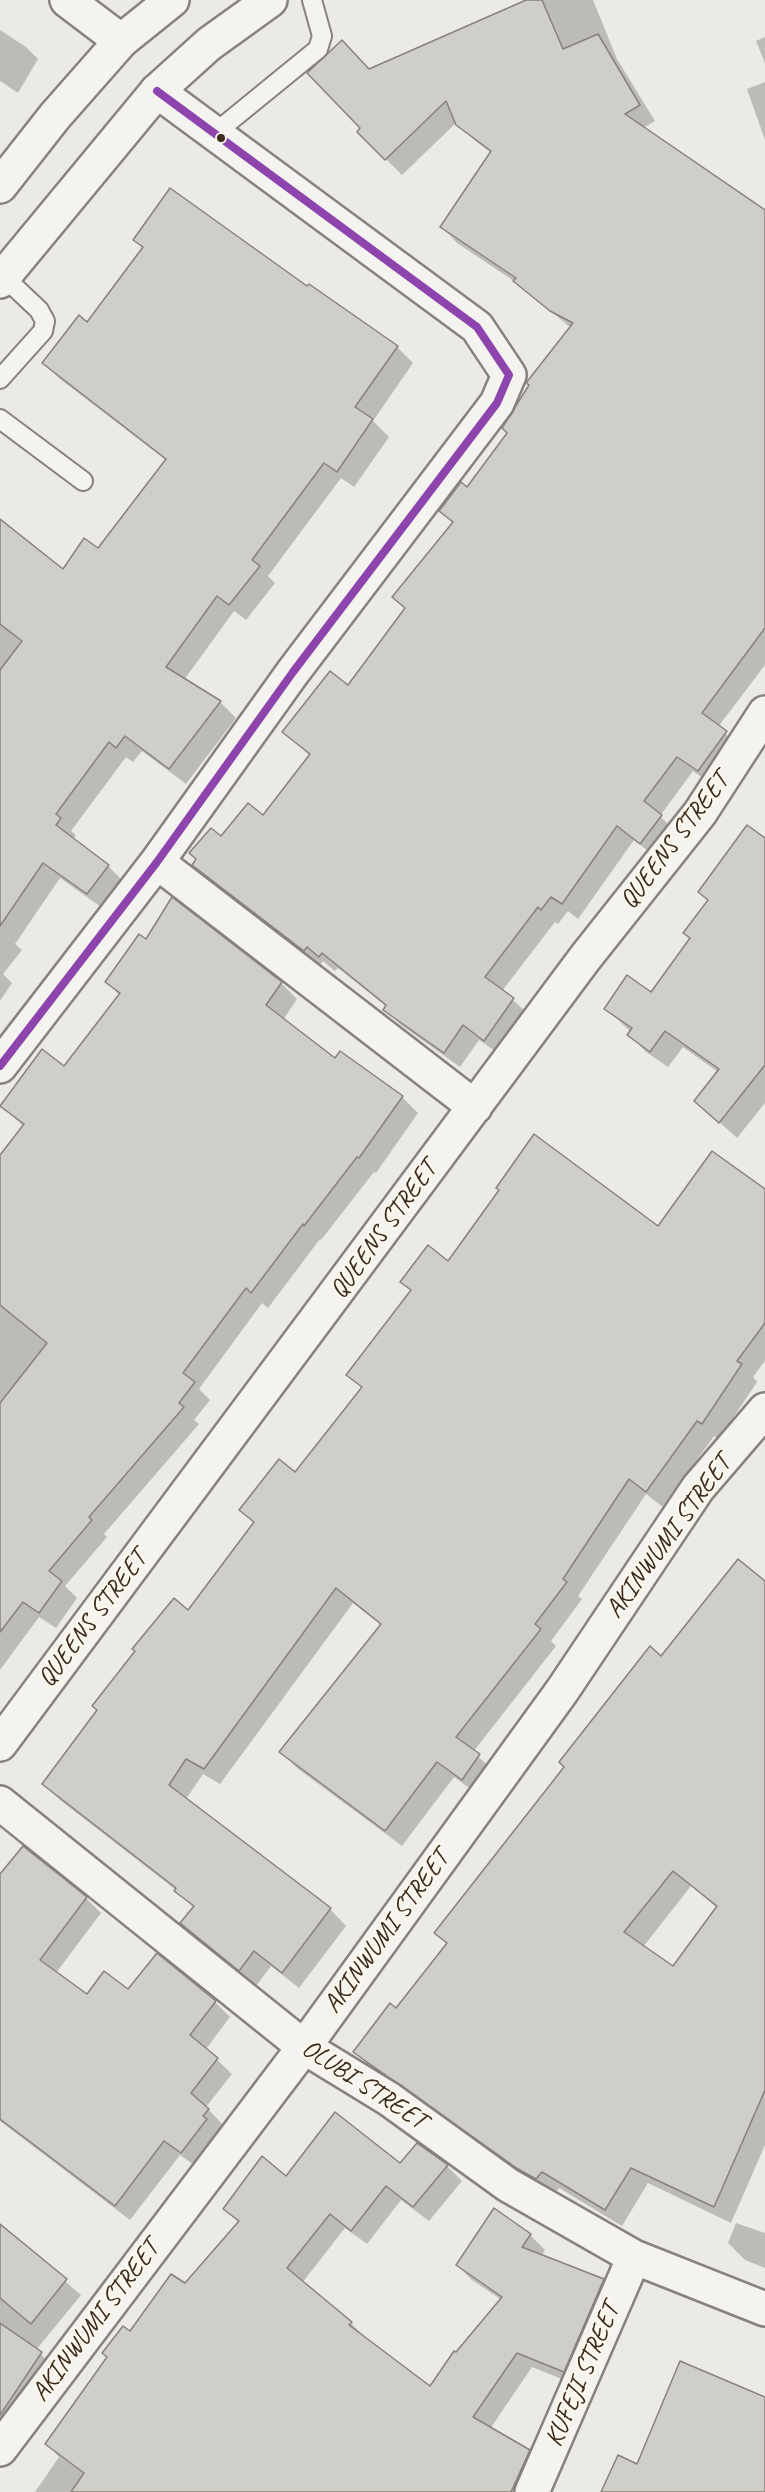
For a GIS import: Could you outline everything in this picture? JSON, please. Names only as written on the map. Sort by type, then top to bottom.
[{"type":"main road","points":[[66,0],[121,41]]},
{"type":"main road","points":[[0,186],[55,116],[121,41],[172,0]]},
{"type":"main road","points":[[2,278],[157,91],[209,44],[270,0]]},
{"type":"main road","points":[[0,1066],[157,862],[307,653],[497,403],[508,375],[477,327],[157,91]]},
{"type":"main road","name":"QUEENS STREET","points":[[0,1744],[585,958],[700,813],[765,713]]},
{"type":"main road","points":[[157,862],[475,1107]]},
{"type":"main road","name":"AKINWUMI STREET","points":[[0,2449],[304,2047],[562,1691],[698,1488],[764,1412]]},
{"type":"main road","name":"OLUBI STREET","points":[[0,1803],[304,2047],[389,2099],[508,2185],[634,2257],[765,2309]]},
{"type":"main road","name":"KUFEJI STREET","points":[[532,2492],[634,2257]]},
{"type":"lane","points":[[214,133],[318,49],[322,36],[312,0]]},
{"type":"lane","points":[[0,379],[44,331],[45,321],[39,310],[2,278]]},
{"type":"lane","points":[[0,419],[83,481]]},
{"type":"building","points":[[526,0],[542,0],[563,49],[598,34],[640,105],[625,114],[765,210],[765,628],[702,713],[727,731],[698,771],[677,757],[644,801],[662,815],[640,844],[617,826],[562,904],[551,897],[541,910],[538,907],[485,977],[514,998],[484,1041],[463,1025],[444,1053],[383,1010],[386,1005],[322,953],[319,957],[307,947],[304,951],[192,865],[196,859],[189,853],[211,828],[221,836],[248,803],[263,815],[310,754],[282,732],[330,671],[348,685],[405,608],[392,597],[453,522],[439,511],[461,482],[467,487],[507,433],[502,428],[529,385],[526,383],[573,323],[550,311],[513,281],[516,278],[440,227],[491,151],[456,125],[446,101],[385,160],[357,132],[360,128],[307,73],[342,40],[369,69]]},
{"type":"building","points":[[170,188],[307,286],[309,284],[398,346],[355,407],[373,419],[337,472],[324,463],[252,560],[260,566],[229,605],[217,596],[166,667],[221,701],[169,769],[125,736],[116,748],[109,742],[56,814],[61,818],[56,825],[109,865],[87,894],[43,863],[0,926],[0,670],[22,641],[0,624],[0,519],[63,569],[84,538],[98,548],[166,459],[42,363],[79,315],[87,322],[143,247],[133,240]]},
{"type":"building","points":[[747,825],[765,838],[765,1065],[719,1123],[694,1101],[719,1069],[665,1031],[650,1052],[627,1035],[632,1028],[604,1009],[627,975],[651,992],[690,938],[683,933],[708,900],[698,892]]},
{"type":"building","points":[[172,897],[282,982],[266,1005],[335,1058],[340,1051],[403,1096],[359,1158],[357,1157],[304,1226],[303,1224],[251,1293],[246,1288],[183,1373],[195,1382],[179,1403],[184,1407],[89,1517],[92,1520],[49,1571],[62,1581],[39,1613],[23,1602],[0,1632],[0,1403],[47,1343],[0,1305],[0,1155],[24,1124],[0,1106],[42,1049],[64,1066],[120,993],[105,982],[139,934],[146,939]]},
{"type":"building","points":[[534,1134],[658,1226],[712,1151],[765,1189],[765,1323],[737,1361],[742,1364],[702,1424],[697,1421],[646,1492],[629,1479],[563,1579],[567,1582],[535,1624],[541,1629],[456,1737],[480,1754],[462,1780],[437,1762],[385,1831],[279,1752],[381,1624],[336,1588],[204,1769],[186,1759],[169,1785],[331,1908],[282,1973],[254,1951],[239,1971],[180,1923],[194,1906],[174,1891],[176,1888],[42,1784],[97,1710],[92,1706],[135,1651],[132,1649],[174,1598],[188,1610],[254,1522],[239,1510],[279,1459],[295,1472],[362,1387],[346,1375],[411,1290],[400,1282],[428,1245],[448,1261],[499,1190],[496,1188]]},
{"type":"building","points":[[738,1559],[765,1581],[765,2090],[714,2207],[631,2168],[605,2210],[542,2172],[536,2179],[518,2169],[353,2052],[390,2003],[396,2008],[447,1943],[434,1933],[564,1767],[559,1762],[650,1646],[661,1656]],"holes":[[[673,1871],[717,1906],[673,1966],[624,1932]]]},
{"type":"building","points":[[23,1846],[87,1897],[40,1960],[87,1994],[104,1971],[128,1989],[157,1953],[216,2001],[190,2035],[218,2058],[191,2093],[209,2109],[203,2116],[207,2119],[181,2153],[164,2141],[115,2206],[0,2119],[0,1874]]},
{"type":"building","points":[[335,2112],[400,2163],[417,2143],[448,2165],[413,2207],[386,2186],[351,2231],[330,2214],[287,2268],[352,2322],[349,2325],[430,2386],[454,2351],[456,2352],[502,2297],[456,2265],[494,2208],[531,2234],[522,2247],[604,2279],[564,2372],[517,2353],[473,2417],[530,2450],[511,2492],[71,2492],[84,2473],[45,2444],[107,2357],[102,2353],[123,2326],[130,2331],[171,2274],[185,2283],[239,2221],[223,2209],[262,2156],[286,2176]]},
{"type":"building","points":[[0,2224],[67,2279],[31,2324],[0,2298]]},
{"type":"building","points":[[0,2323],[42,2352],[0,2415]]},
{"type":"building","points":[[680,2361],[765,2397],[765,2492],[601,2492],[618,2455],[637,2464]]},
{"type":"transit line","points":[[0,1066],[157,862],[293,672],[497,403],[509,375],[477,327],[157,91]]}]
